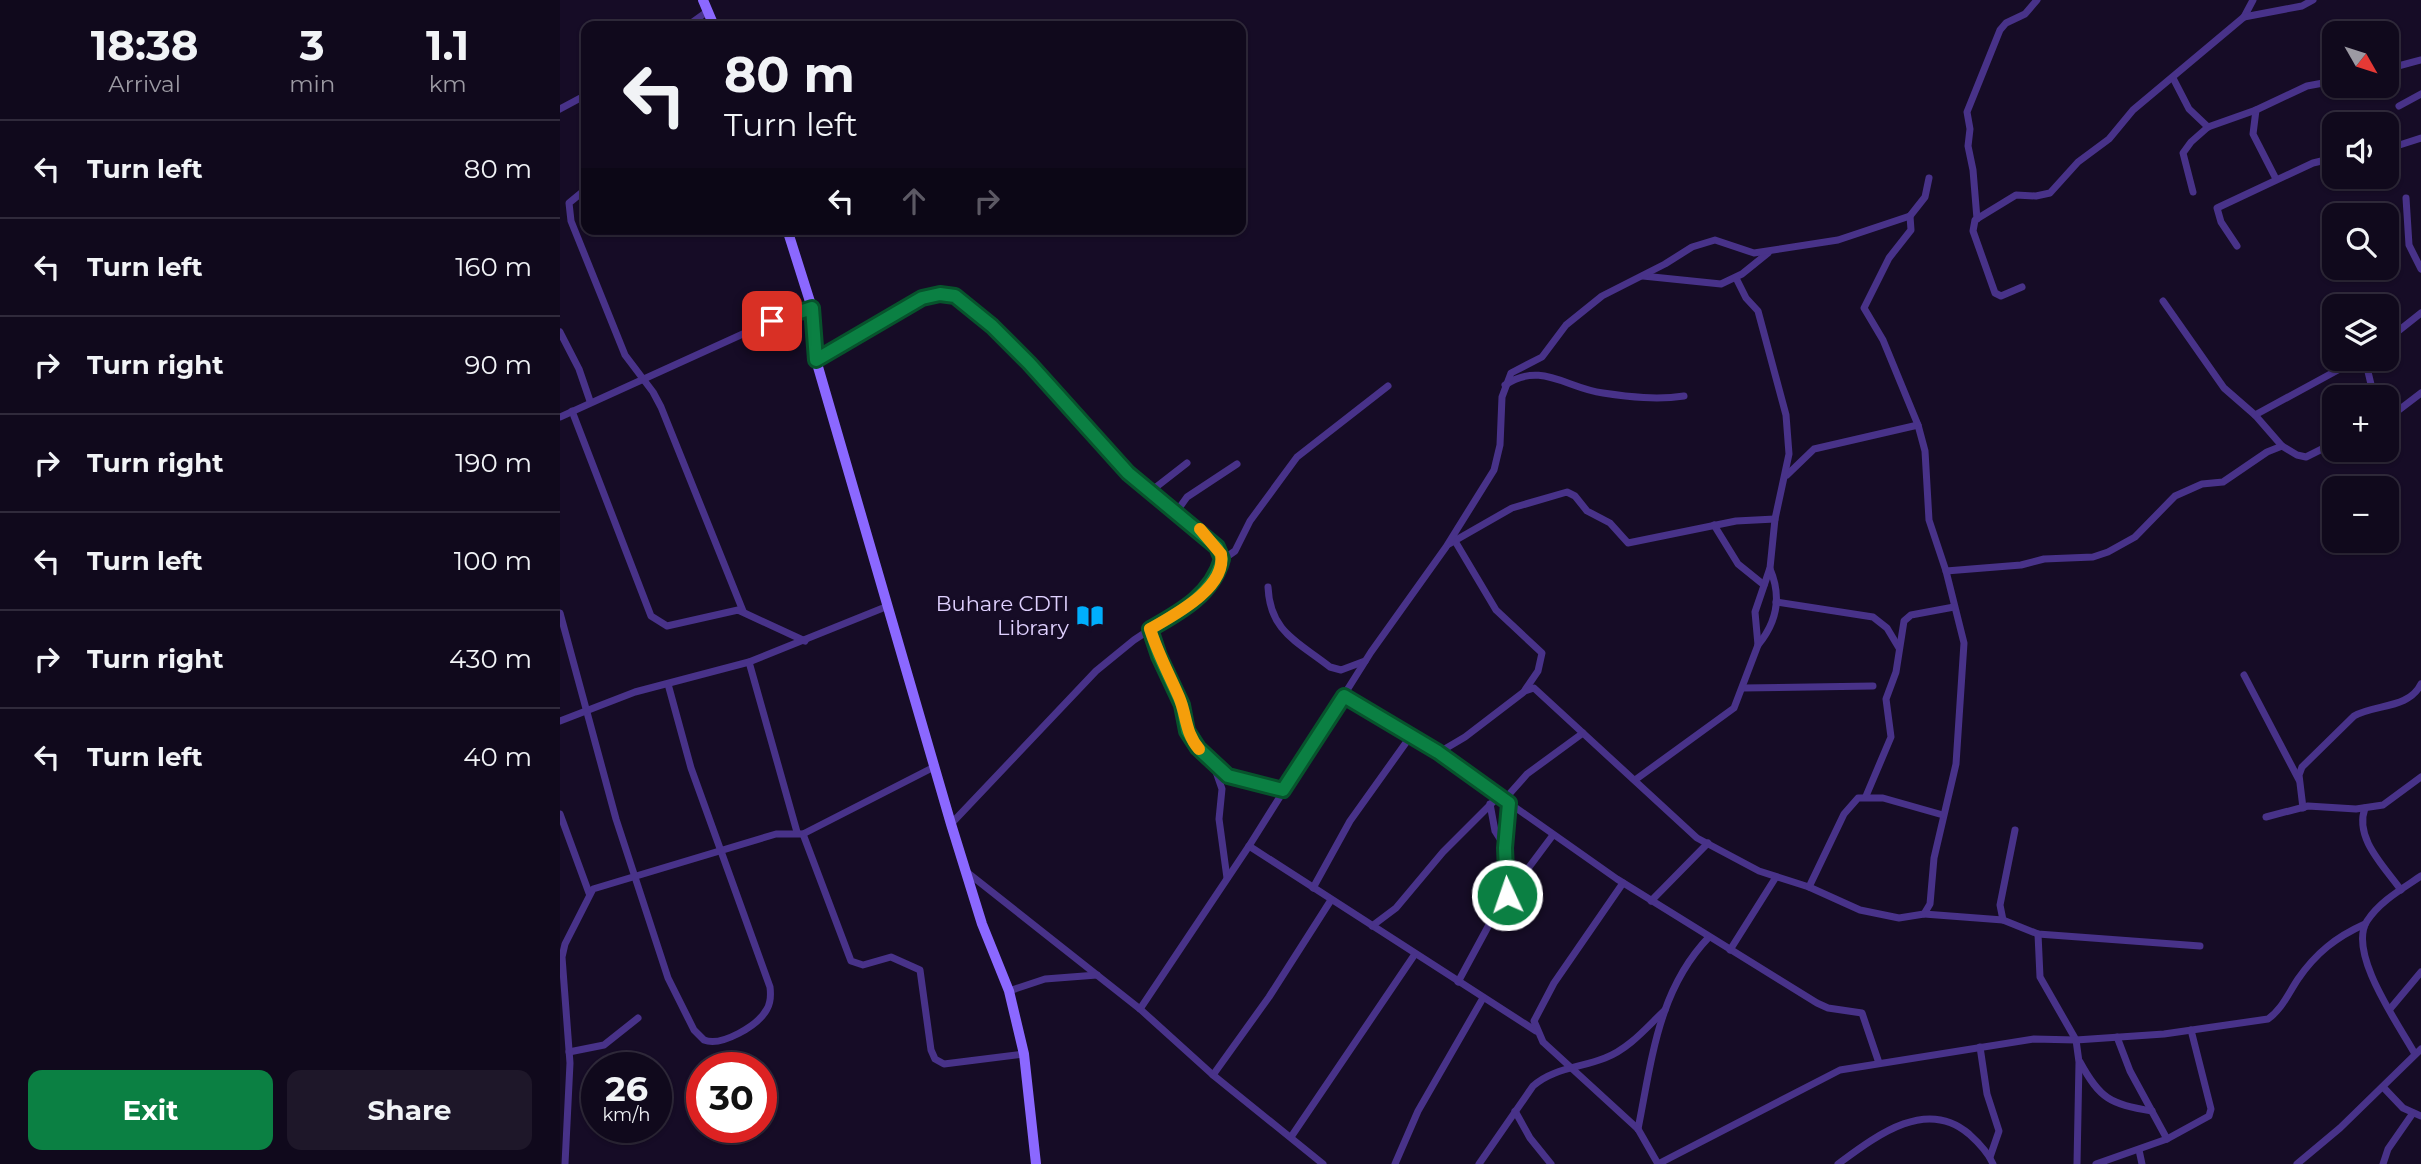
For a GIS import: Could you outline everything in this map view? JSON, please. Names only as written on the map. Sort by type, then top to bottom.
[{"type":"main road","points":[[703,0],[712,21]]},
{"type":"main road","points":[[789,235],[812,308],[816,360],[934,767],[982,924],[1009,991],[1024,1054],[1035,1164]]},
{"type":"street","points":[[1977,219],[1968,146],[1970,130],[1967,112],[2000,30],[2006,23],[2025,14],[2037,0]]},
{"type":"street","points":[[2022,287],[2001,296],[1995,293],[1972,225],[1977,219],[2016,195],[2036,196],[2050,193],[2078,162],[2109,139],[2124,118],[2244,18],[2253,0]]},
{"type":"street","points":[[2244,18],[2302,6],[2313,0]]},
{"type":"street","points":[[694,21],[708,11]]},
{"type":"street","points":[[2399,66],[2421,61]]},
{"type":"street","points":[[2173,78],[2189,109],[2208,127]]},
{"type":"street","points":[[2193,192],[2183,153],[2208,127],[2256,110],[2307,86],[2322,83]]},
{"type":"street","points":[[2399,106],[2421,94]]},
{"type":"street","points":[[560,109],[581,98]]},
{"type":"street","points":[[2256,110],[2253,134],[2276,179]]},
{"type":"street","points":[[2399,145],[2421,138]]},
{"type":"street","points":[[2237,246],[2221,222],[2217,208],[2276,179],[2322,161]]},
{"type":"street","points":[[1140,1009],[1249,846],[1365,661],[1446,547],[1494,470],[1500,445],[1504,386],[1511,373],[1542,357],[1566,325],[1610,291],[1692,247],[1715,240],[1754,253],[1838,240],[1910,216],[1925,197],[1929,178]]},
{"type":"street","points":[[581,193],[569,203],[570,221],[620,344],[661,407],[743,611]]},
{"type":"street","points":[[2406,198],[2409,245],[2421,269]]},
{"type":"street","points":[[1910,216],[1911,230],[1889,258],[1864,308],[1883,340],[1926,451],[1929,520],[1947,571],[1964,643],[1965,664],[1956,764],[1944,815],[1930,904],[1924,914]]},
{"type":"street","points":[[1640,276],[1713,285],[1735,278],[1771,251]]},
{"type":"street","points":[[1735,278],[1746,298],[1758,311],[1789,430],[1787,475],[1775,519],[1770,568],[1755,612],[1758,645]]},
{"type":"street","points":[[816,360],[922,298],[940,294],[955,296],[992,326],[1128,473],[1177,511],[1217,547],[1222,559]]},
{"type":"street","points":[[2163,301],[2224,387],[2255,415],[2281,446],[2297,456],[2306,457],[2322,449]]},
{"type":"street","points":[[560,417],[590,401],[772,321],[812,308]]},
{"type":"street","points":[[2399,330],[2421,313]]},
{"type":"street","points":[[560,332],[579,369],[590,401]]},
{"type":"street","points":[[2255,415],[2336,371]]},
{"type":"street","points":[[1504,386],[1515,378],[1537,373],[1604,393],[1660,400],[1684,396]]},
{"type":"street","points":[[951,824],[1096,671],[1150,629],[1199,597],[1209,586],[1222,559],[1235,551],[1250,521],[1297,457],[1388,386]]},
{"type":"street","points":[[2399,410],[2421,393]]},
{"type":"street","points":[[572,411],[652,616],[667,626],[731,610],[743,611],[805,641]]},
{"type":"street","points":[[1787,475],[1814,449],[1918,425]]},
{"type":"street","points":[[1947,571],[2021,565],[2044,559],[2093,557],[2108,552],[2135,537],[2175,496],[2202,484],[2223,482],[2267,452],[2281,446]]},
{"type":"street","points":[[1151,491],[1187,463]]},
{"type":"street","points":[[1177,511],[1187,497],[1237,464]]},
{"type":"street","points":[[1446,547],[1512,508],[1567,492],[1587,511],[1610,523],[1628,543],[1714,525],[1775,519]]},
{"type":"street","points":[[1714,525],[1738,564],[1764,585]]},
{"type":"street","points":[[1455,541],[1496,610],[1542,653],[1538,671],[1525,691]]},
{"type":"street","points":[[1635,779],[1734,708],[1758,645],[1772,627],[1776,602],[1770,568]]},
{"type":"street","points":[[1268,587],[1269,607],[1274,620],[1330,667],[1341,670],[1365,661]]},
{"type":"street","points":[[1776,602],[1873,617],[1887,628],[1900,650]]},
{"type":"street","points":[[560,721],[587,709],[668,684],[749,663],[888,606]]},
{"type":"street","points":[[1866,796],[1891,737],[1891,726],[1885,708],[1900,650],[1902,628],[1907,618],[1954,607]]},
{"type":"street","points":[[560,613],[616,820],[679,1004],[704,1040],[720,1042],[761,1017],[771,998],[770,987],[723,849],[691,768],[668,684]]},
{"type":"street","points":[[1150,629],[1159,656],[1182,705],[1187,731],[1198,748],[1228,776],[1283,790]]},
{"type":"street","points":[[749,663],[800,833],[851,961],[863,965],[891,957],[920,970],[931,1050],[935,1059],[944,1064],[1024,1054]]},
{"type":"street","points":[[2244,675],[2299,780],[2303,808]]},
{"type":"street","points":[[2299,780],[2302,766],[2354,716],[2364,710],[2419,695],[2421,684]]},
{"type":"street","points":[[1743,688],[1873,686]]},
{"type":"street","points":[[1438,752],[1465,737],[1531,688],[1541,693],[1679,821],[1708,843],[1739,861],[1776,877],[1809,887],[1881,916],[1899,918],[1924,914],[2003,920],[2038,934],[2200,946]]},
{"type":"street","points":[[1344,696],[1438,752],[1623,883],[1730,950],[1817,1003],[1828,1008],[1862,1013],[1879,1063]]},
{"type":"street","points":[[1372,926],[1396,908],[1443,852],[1490,804],[1504,799],[1527,774],[1583,733]]},
{"type":"street","points":[[1313,888],[1350,821],[1410,737]]},
{"type":"street","points":[[1213,763],[1222,789],[1219,819],[1227,879]]},
{"type":"street","points":[[565,1164],[569,1052],[562,957],[589,893],[602,884],[723,849],[776,834],[800,833],[934,767]]},
{"type":"street","points":[[2266,817],[2303,808],[2365,808],[2391,802],[2421,777]]},
{"type":"street","points":[[1809,887],[1850,804],[1866,796],[1884,798],[1944,815]]},
{"type":"street","points":[[1504,799],[1507,895]]},
{"type":"street","points":[[1490,804],[1495,831],[1505,848]]},
{"type":"street","points":[[2365,808],[2362,817],[2365,839],[2401,890]]},
{"type":"street","points":[[560,814],[589,893]]},
{"type":"street","points":[[2003,920],[2000,905],[2015,830]]},
{"type":"street","points":[[1458,982],[1507,895],[1553,835]]},
{"type":"street","points":[[1651,901],[1708,843]]},
{"type":"street","points":[[1249,846],[1535,1031],[1542,1042],[1638,1129],[1658,1164],[1751,1118],[1819,1078],[1840,1070],[2034,1039],[2118,1037],[2268,1019],[2281,1008],[2314,957],[2339,936],[2365,924]]},
{"type":"street","points":[[968,873],[1140,1009],[1213,1075],[1323,1164]]},
{"type":"street","points":[[2297,1164],[2418,1052],[2390,1009],[2363,953],[2361,937],[2365,924],[2375,910],[2421,876]]},
{"type":"street","points":[[1730,950],[1776,877]]},
{"type":"street","points":[[1535,1031],[1534,1021],[1555,983],[1623,883]]},
{"type":"street","points":[[1213,1075],[1269,997],[1331,900]]},
{"type":"street","points":[[2038,934],[2039,977],[2076,1040],[2079,1062],[2077,1164]]},
{"type":"street","points":[[1638,1129],[1650,1066],[1665,1010],[1682,968],[1709,937]]},
{"type":"street","points":[[1291,1137],[1415,954]]},
{"type":"street","points":[[2390,1009],[2421,972]]},
{"type":"street","points":[[1009,991],[1045,979],[1097,975]]},
{"type":"street","points":[[1395,1164],[1418,1111],[1483,998]]},
{"type":"street","points":[[1479,1164],[1515,1111],[1544,1077],[1606,1058],[1625,1046],[1665,1010]]},
{"type":"street","points":[[569,1052],[604,1045],[638,1018]]},
{"type":"street","points":[[2096,1164],[2167,1139],[2204,1121],[2211,1109],[2191,1030]]},
{"type":"street","points":[[2118,1037],[2130,1072],[2167,1139]]},
{"type":"street","points":[[1980,1047],[1987,1094],[1999,1131],[1992,1161]]},
{"type":"street","points":[[2079,1062],[2102,1096],[2120,1105],[2152,1111]]},
{"type":"street","points":[[2383,1087],[2393,1100],[2417,1115],[2388,1149],[2383,1164]]},
{"type":"street","points":[[1515,1111],[1530,1138],[1551,1164]]},
{"type":"street","points":[[1839,1164],[1883,1133],[1927,1117],[1942,1118],[1957,1125],[1992,1161]]},
{"type":"street","points":[[2139,1150],[2142,1164]]},
{"type":"slow traffic","points":[[1199,749],[1187,731],[1182,705],[1159,656],[1150,629],[1187,607],[1214,578],[1222,559],[1221,554],[1200,529]]},
{"type":"place","name":"Buhare CDTI Library","points":[[1090,616]]},
{"type":"route","points":[[772,321],[812,308],[816,360],[922,298],[947,294],[961,299],[1029,363],[1128,473],[1207,536],[1221,554],[1220,565],[1209,586],[1199,597],[1150,629],[1159,656],[1182,705],[1187,731],[1198,748],[1228,776],[1245,778],[1283,790],[1344,696],[1438,752],[1509,803],[1505,848],[1507,895]]}]
